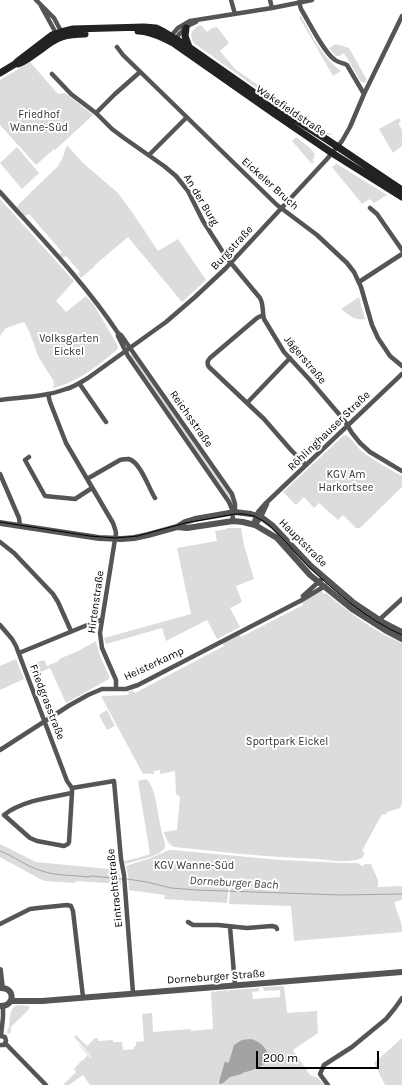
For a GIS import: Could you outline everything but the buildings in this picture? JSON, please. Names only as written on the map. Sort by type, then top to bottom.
[{"type":"main road","points":[[186,28],[185,36],[189,47]]},
{"type":"main road","points":[[0,73],[14,64],[23,63],[60,35],[142,31],[172,39]]},
{"type":"main road","name":"Wakefieldstraße","points":[[172,39],[189,47],[272,105],[402,190]]},
{"type":"main road","name":"Wakefieldstraße","points":[[172,39],[273,113],[332,153],[402,197]]},
{"type":"street","points":[[36,0],[54,18],[60,35]]},
{"type":"street","points":[[231,0],[235,14]]},
{"type":"street","points":[[270,0],[272,8]]},
{"type":"street","points":[[172,39],[182,25],[190,21],[312,0]]},
{"type":"street","points":[[297,2],[327,51],[337,61],[347,65],[364,94]]},
{"type":"street","name":"Burgstraße","points":[[0,400],[48,394],[64,390],[80,383],[183,308],[207,287],[307,181],[343,139],[402,16]]},
{"type":"street","points":[[172,39],[186,28],[200,20]]},
{"type":"street","name":"Eickeler Bruch","points":[[117,47],[123,55],[186,118],[281,208],[313,231],[351,268],[359,282],[372,325],[378,338],[390,356],[402,366]]},
{"type":"street","points":[[96,113],[140,72]]},
{"type":"street","name":"An der Burg","points":[[52,74],[72,94],[96,113],[112,129],[170,170],[183,184],[205,224],[230,262]]},
{"type":"street","points":[[149,156],[186,118]]},
{"type":"street","name":"Reichsstraße","points":[[0,192],[76,278],[130,347],[232,494],[235,501],[234,521]]},
{"type":"street","points":[[370,208],[377,214],[402,250]]},
{"type":"street","points":[[359,282],[402,254]]},
{"type":"street","name":"Jägerstraße","points":[[230,262],[262,300],[263,315],[282,349],[348,425],[352,433],[364,447],[376,456],[402,471]]},
{"type":"street","points":[[263,315],[257,318],[210,358],[208,362],[209,367],[264,420],[306,465]]},
{"type":"street","name":"Reichsstraße","points":[[118,333],[128,356],[229,502],[234,513]]},
{"type":"street","points":[[247,403],[290,358]]},
{"type":"street","name":"Röhlinghauser Straße","points":[[254,524],[269,501],[402,374]]},
{"type":"street","points":[[80,383],[106,422]]},
{"type":"street","points":[[48,394],[66,444],[114,526],[116,533],[115,539]]},
{"type":"street","points":[[29,457],[25,460],[45,496],[75,499],[92,488]]},
{"type":"street","points":[[87,479],[120,460],[128,459],[136,464],[141,471],[150,491],[155,498]]},
{"type":"street","points":[[0,474],[19,518],[20,526]]},
{"type":"street","name":"Hauptstraße","points":[[0,523],[90,537],[115,539],[138,537],[177,527],[185,522],[195,519],[234,513],[247,513],[258,516],[273,526],[311,566],[354,603],[379,620],[402,632]]},
{"type":"street","name":"Hauptstraße","points":[[177,527],[187,528],[234,521],[254,524],[277,538],[308,573],[363,617],[402,639]]},
{"type":"street","name":"Hirtenstraße","points":[[115,539],[100,633],[103,652],[116,680],[116,689]]},
{"type":"street","points":[[0,542],[14,553],[53,594],[71,631]]},
{"type":"street","name":"Heisterkamp","points":[[296,602],[324,577]]},
{"type":"street","name":"Heisterkamp","points":[[0,750],[70,705],[96,691],[102,689],[126,689],[138,685],[304,599],[330,583]]},
{"type":"street","points":[[379,620],[402,599]]},
{"type":"street","points":[[19,653],[101,620]]},
{"type":"street","name":"Friedgrasstraße","points":[[0,625],[12,638],[19,653],[67,781],[72,790]]},
{"type":"street","name":"Eintrachtstraße","points":[[72,790],[114,781],[125,886],[133,993]]},
{"type":"street","points":[[72,790],[69,842],[64,846],[27,836],[4,816],[10,811],[28,803],[72,790]]},
{"type":"street","points":[[0,924],[34,908],[67,905],[71,906],[83,997]]},
{"type":"street","points":[[188,922],[193,925],[218,925],[247,928],[272,926],[276,927],[277,929]]},
{"type":"street","points":[[230,927],[235,985]]},
{"type":"street","points":[[0,970],[1,988],[8,990],[11,998],[8,1004],[2,1006],[3,1017],[0,1036],[4,1036],[6,1038],[5,1043],[46,1085]]},
{"type":"street","name":"Dorneburger Straße","points":[[11,998],[32,1001],[402,972]]},
{"type":"street","points":[[328,1085],[320,1074],[324,1066],[386,1019],[402,998]]},
{"type":"street","points":[[0,1045],[5,1043]]},
{"type":"green space","points":[[301,16],[323,53],[341,71],[333,76],[299,17]]},
{"type":"green space","points":[[201,25],[207,32],[212,28],[217,27],[229,43],[220,51],[235,69],[327,133],[334,134],[326,134],[276,102],[194,43],[191,37],[192,32],[195,28]]},
{"type":"green space","points":[[336,44],[349,48],[367,80],[365,83],[361,82],[344,53],[336,56],[329,48]]},
{"type":"green space","name":"Friedhof Wanne-Süd","points":[[30,62],[58,94],[65,93],[93,115],[55,150],[54,149],[36,165],[0,125],[0,80]]},
{"type":"green space","points":[[399,118],[401,122],[399,125],[402,130],[402,146],[393,153],[379,129]]},
{"type":"green space","points":[[296,137],[315,154],[312,164],[292,141]]},
{"type":"green space","points":[[67,145],[83,163],[118,193],[158,251],[178,239],[206,280],[182,302],[128,237],[81,278],[78,274],[80,272],[66,256],[63,258],[59,254],[62,252],[29,214],[25,216],[17,207],[58,166]]},
{"type":"green space","points":[[17,147],[39,173],[22,189],[0,163]]},
{"type":"green space","points":[[336,164],[387,195],[374,203],[370,199],[362,204],[332,167]]},
{"type":"green space","name":"Volksgarten Eickel","points":[[0,199],[74,281],[56,301],[66,312],[86,296],[94,305],[118,346],[117,350],[95,367],[79,378],[61,386],[52,388],[54,385],[53,380],[39,358],[24,322],[6,328],[0,336]]},
{"type":"green space","points":[[359,297],[365,319],[355,318],[341,309]]},
{"type":"green space","points":[[132,354],[231,495],[233,505],[129,356]]},
{"type":"green space","name":"KGV Am Harkortsee","points":[[346,435],[364,453],[402,476],[402,487],[360,528],[356,528],[343,515],[338,520],[319,503],[314,508],[304,497],[296,505],[283,492],[343,436]]},
{"type":"green space","points":[[227,528],[241,528],[244,545],[254,579],[236,586],[242,602],[230,608],[240,627],[217,639],[207,620],[166,641],[162,628],[106,644],[104,638],[191,614],[177,548],[217,541],[215,531]]},
{"type":"green space","name":"Sportpark Eickel","points":[[321,591],[324,594],[326,593],[381,633],[402,643],[402,803],[400,808],[387,812],[385,815],[382,814],[362,851],[365,853],[362,858],[357,860],[339,861],[263,856],[174,847],[168,841],[164,832],[177,830],[180,797],[176,794],[175,771],[160,774],[160,770],[154,771],[154,774],[143,774],[101,696],[127,695],[129,694],[128,692],[133,690],[135,693],[224,646],[222,643],[239,634],[241,637],[303,605],[302,602]]},
{"type":"green space","points":[[96,641],[109,679],[66,703],[50,668],[32,676],[28,665],[44,660],[47,666]]},
{"type":"green space","points":[[16,659],[24,679],[0,690],[0,666]]},
{"type":"green space","points":[[107,710],[115,726],[107,730],[99,715]]},
{"type":"green space","name":"KGV Wanne-Süd","points":[[146,779],[152,788],[156,802],[165,847],[156,855],[125,864],[124,861],[150,854],[138,781]]},
{"type":"green space","points":[[0,844],[36,862],[119,870],[121,884],[76,881],[75,883],[45,881],[0,857]]},
{"type":"green space","points":[[169,850],[281,860],[358,863],[363,866],[365,864],[371,864],[378,880],[378,887],[402,886],[402,900],[394,902],[402,926],[402,932],[294,941],[291,906],[229,904],[231,883],[229,883],[227,903],[164,899],[165,895],[129,890],[126,866],[151,858]]},
{"type":"green space","points":[[284,986],[287,1013],[317,1011],[318,1033],[293,1050],[310,1075],[318,1078],[325,1085],[90,1085],[83,1075],[69,1085],[63,1085],[76,1072],[74,1069],[88,1055],[79,1044],[91,1058],[89,1053],[74,1037],[76,1035],[87,1046],[95,1038],[98,1038],[98,1041],[113,1040],[113,1042],[122,1042],[123,1050],[134,1049],[136,1042],[144,1041],[142,1014],[152,1013],[153,1032],[213,1029],[211,992],[228,990],[228,992],[229,990],[259,988],[259,991],[252,992],[253,999],[280,997],[280,990],[264,991],[263,987]]},
{"type":"green space","points":[[17,1005],[30,1006],[29,1009],[11,1027],[11,1032],[9,1034],[7,1033],[11,1011]]},
{"type":"green space","points":[[402,1038],[402,1085],[385,1085],[374,1063]]},
{"type":"shaded area","points":[[250,1039],[262,1044],[267,1051],[268,1055],[265,1063],[254,1070],[230,1077],[220,1084],[219,1082],[225,1061],[227,1063],[229,1062],[234,1045],[242,1040]]},
{"type":"waterway","name":"Dorneburger Bach","points":[[0,851],[31,867],[47,873],[122,879]]},
{"type":"waterway","name":"Dorneburger Bach","points":[[127,879],[171,888],[197,890],[341,895],[402,894]]},
{"type":"tram line","points":[[0,522],[90,536],[115,538],[138,536],[185,523],[235,514],[254,516],[270,526],[306,564],[351,604],[376,621],[402,635]]}]
